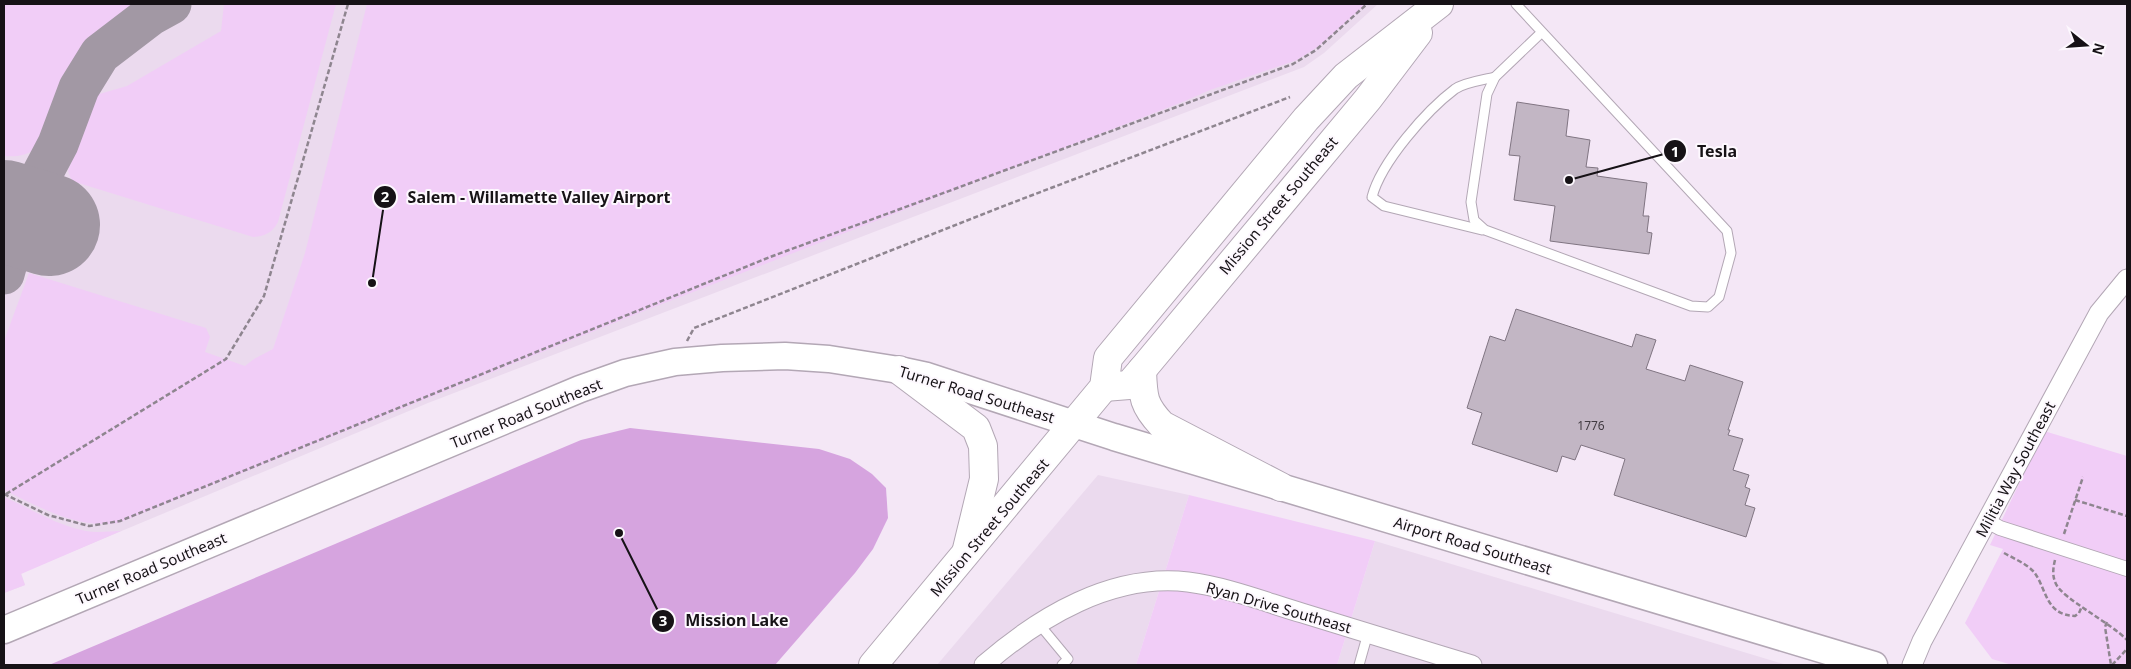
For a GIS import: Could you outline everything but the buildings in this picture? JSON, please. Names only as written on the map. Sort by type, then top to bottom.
[{"type":"highway","name":"Mission Street Southeast","points":[[1104,387],[1129,384],[1142,370],[1368,98],[1439,4]]},
{"type":"highway","name":"Mission Street Southeast","points":[[873,665],[1104,387],[1108,358],[1306,119],[1346,76],[1439,4]]},
{"type":"highway","points":[[900,370],[976,428],[982,446],[984,479],[965,555]]},
{"type":"highway","points":[[1142,370],[1144,401],[1149,412],[1162,425],[1281,487]]},
{"type":"main road","name":"Turner Road Southeast","points":[[4,630],[580,389],[625,373],[675,362],[785,356],[829,359],[900,370],[936,379],[1073,423]]},
{"type":"main road","name":"Airport Road Southeast","points":[[1073,423],[1874,665]]},
{"type":"street","name":"Militia Way Southeast","points":[[1912,665],[1922,641],[2099,314],[2127,279]]},
{"type":"street","points":[[1987,521],[2000,528],[2127,569]]},
{"type":"street","name":"Ryan Drive Southeast","points":[[984,665],[1022,634],[1084,599],[1128,586],[1168,581],[1222,589],[1472,665]]},
{"type":"lane","points":[[1495,77],[1457,88],[1408,134],[1375,186],[1372,197],[1384,206],[1485,230],[1691,306],[1708,307],[1720,297],[1731,253],[1727,231],[1516,4]]},
{"type":"lane","points":[[1485,230],[1474,220],[1471,202],[1487,94],[1495,77],[1542,32]]},
{"type":"lane","points":[[1040,624],[1068,663]]},
{"type":"lane","points":[[1359,665],[1368,633]]},
{"type":"path","points":[[4,494],[226,359],[264,296],[348,4]]},
{"type":"path","points":[[4,494],[48,515],[89,526],[120,521],[770,257],[1293,64],[1316,50],[1367,4]]},
{"type":"path","points":[[675,362],[694,328],[1009,204],[1290,97]]},
{"type":"path","points":[[2075,500],[2127,516]]},
{"type":"path","points":[[2004,553],[2034,572],[2046,599],[2059,612],[2075,616],[2079,613],[2082,606]]},
{"type":"path","points":[[2111,665],[2106,622],[2127,640]]},
{"type":"path","points":[[2111,665],[2127,649]]},
{"type":"shaded area","points":[[4,4],[1378,4],[1324,53],[1304,67],[428,403],[21,573],[25,585],[4,593]]},
{"type":"shaded area","points":[[4,4],[139,4],[108,23],[86,44],[65,79],[48,128],[39,145],[31,152],[14,156],[4,156]]},
{"type":"shaded area","points":[[224,4],[336,4],[278,222],[271,231],[257,237],[72,181],[68,171],[96,95],[127,86],[221,31]]},
{"type":"shaded area","points":[[367,4],[1366,4],[1319,46],[1297,60],[1210,90],[644,311],[118,523],[88,523],[73,520],[4,490],[4,341],[29,273],[206,328],[210,337],[205,352],[245,366],[273,349],[305,253]]},
{"type":"shaded area","points":[[630,428],[819,449],[850,459],[872,474],[886,488],[888,518],[873,549],[855,573],[775,665],[49,665],[581,440]]},
{"type":"shaded area","points":[[2044,431],[2127,456],[2127,665],[2012,665],[1992,659],[1965,623],[2003,549],[1990,545]]},
{"type":"shaded area","points":[[1098,475],[1189,495],[1136,665],[937,665]]},
{"type":"shaded area","points":[[1189,495],[1375,541],[1337,665],[1136,665]]},
{"type":"shaded area","points":[[4,497],[54,521],[75,528],[95,532],[121,531],[21,574],[25,585],[4,593]]},
{"type":"shaded area","points":[[1375,541],[1787,665],[1337,665]]},
{"type":"taxiway","points":[[4,274],[20,216],[58,144],[79,88],[100,54],[151,15],[171,4]]},
{"type":"runway","points":[[4,211],[49,225]]},
{"type":"place","name":"Tesla","points":[[1569,180]]},
{"type":"place","name":"Salem - Willamette Valley Airport","points":[[372,283]]},
{"type":"place","name":"Mission Lake","points":[[619,533]]}]
